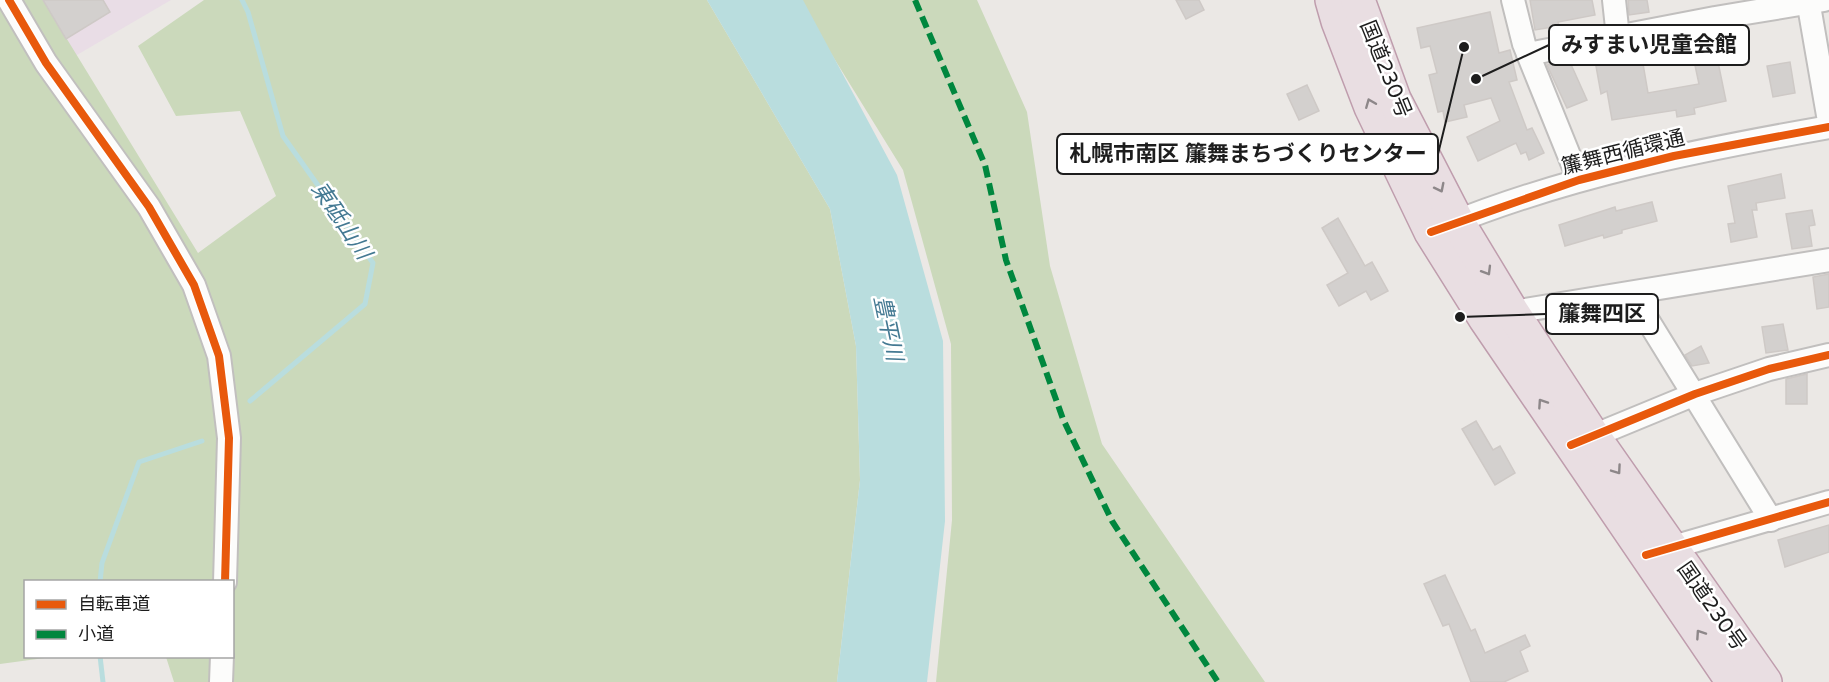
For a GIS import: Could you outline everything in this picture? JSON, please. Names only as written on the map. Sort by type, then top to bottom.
[{"type":"highway","name":"国道230号","points":[[1332,0],[1371,107],[1498,315],[1658,551],[1733,682]]},
{"type":"highway","name":"国道230号","points":[[1358,0],[1444,227]]},
{"type":"highway","name":"国道230号","points":[[1658,551],[1765,682]]},
{"type":"street","points":[[9,0],[46,63],[149,207],[194,285],[219,356],[229,438],[225,580]]},
{"type":"street","points":[[1513,0],[1528,54],[1579,180]]},
{"type":"street","points":[[1614,0],[1618,37]]},
{"type":"street","points":[[1528,54],[1618,37],[1714,9],[1814,1],[1829,122]]},
{"type":"street","name":"簾舞西循環通","points":[[1444,227],[1579,180],[1674,156],[1829,127]]},
{"type":"street","points":[[1498,315],[1829,260]]},
{"type":"street","points":[[1631,293],[1771,520]]},
{"type":"street","points":[[1582,440],[1695,394],[1769,369],[1829,356]]},
{"type":"street","points":[[1658,551],[1829,502]]},
{"type":"street","points":[[221,682],[222,658]]},
{"type":"shaded area","points":[[35,0],[171,0],[70,59]]},
{"type":"green space","points":[[0,0],[43,0],[198,253],[276,196],[240,111],[176,116],[138,46],[204,0],[707,0],[830,209],[856,346],[860,480],[837,682],[174,682],[166,658],[234,658],[234,580],[24,580],[24,658],[45,658],[0,664]]},
{"type":"green space","points":[[798,0],[977,0],[1027,112],[1050,266],[1102,444],[1265,682],[936,682],[952,520],[951,344],[903,170]]},
{"type":"water","name":"豊平川","points":[[707,0],[803,0],[897,175],[943,341],[945,521],[927,682],[837,682],[860,480],[856,346],[830,209]]},
{"type":"building","points":[[43,0],[103,0],[110,12],[66,39]]},
{"type":"building","points":[[1176,0],[1199,0],[1204,10],[1186,19]]},
{"type":"building","points":[[1530,0],[1592,0],[1595,15],[1558,22],[1559,26],[1535,30]]},
{"type":"building","points":[[1628,0],[1647,0],[1649,12],[1629,15]]},
{"type":"building","points":[[1490,12],[1499,53],[1510,50],[1517,80],[1509,82],[1527,130],[1532,128],[1544,153],[1529,160],[1526,152],[1521,154],[1516,143],[1478,161],[1467,137],[1500,121],[1491,98],[1464,105],[1467,117],[1445,122],[1443,111],[1438,112],[1429,75],[1437,73],[1430,46],[1421,48],[1417,28]]},
{"type":"building","points":[[1717,36],[1723,61],[1718,62],[1726,101],[1694,108],[1695,114],[1677,117],[1676,110],[1612,120],[1607,91],[1601,94],[1594,55],[1610,52],[1612,64],[1642,58],[1648,93],[1699,84],[1690,42]]},
{"type":"building","points":[[1569,60],[1587,100],[1567,108],[1547,65]]},
{"type":"building","points":[[1790,62],[1795,93],[1773,97],[1767,66]]},
{"type":"building","points":[[1307,85],[1319,111],[1299,120],[1287,94]]},
{"type":"building","points":[[1781,174],[1785,198],[1756,203],[1757,210],[1752,210],[1757,237],[1731,242],[1728,224],[1735,223],[1728,186]]},
{"type":"building","points":[[1652,202],[1657,221],[1622,230],[1622,233],[1604,238],[1603,235],[1565,246],[1559,225],[1615,207],[1616,211]]},
{"type":"building","points":[[1812,210],[1815,225],[1809,226],[1812,246],[1792,249],[1786,214]]},
{"type":"building","points":[[1338,218],[1365,266],[1372,262],[1388,291],[1371,300],[1366,291],[1339,306],[1327,285],[1348,273],[1322,228]]},
{"type":"building","points":[[1829,274],[1829,307],[1817,309],[1813,277]]},
{"type":"building","points":[[1783,324],[1788,350],[1766,353],[1762,327]]},
{"type":"building","points":[[1701,346],[1709,363],[1692,366],[1685,355]]},
{"type":"building","points":[[1807,374],[1807,404],[1786,404],[1786,379]]},
{"type":"building","points":[[1476,421],[1493,450],[1500,446],[1515,473],[1495,485],[1462,429]]},
{"type":"building","points":[[1829,525],[1829,552],[1785,567],[1778,540]]},
{"type":"building","points":[[1445,575],[1471,631],[1475,629],[1485,653],[1525,635],[1530,646],[1520,651],[1528,671],[1504,682],[1471,682],[1449,624],[1443,626],[1424,584]]},
{"type":"waterway","name":"東砥山川","points":[[242,0],[248,12],[283,136],[373,263],[365,304],[250,401]]},
{"type":"waterway","name":"東砥山川","points":[[100,580],[102,563],[139,462],[202,441]]},
{"type":"waterway","name":"東砥山川","points":[[100,658],[103,682]]},
{"type":"marked path","points":[[915,0],[985,165],[1006,260],[1063,419],[1112,521],[1218,682]]},
{"type":"cycle path","points":[[9,0],[46,63],[149,207],[194,285],[219,356],[229,438],[225,580]]},
{"type":"cycle path","points":[[1431,232],[1579,180],[1674,156],[1829,127]]},
{"type":"cycle path","points":[[1571,445],[1695,394],[1769,369],[1829,355]]},
{"type":"cycle path","points":[[1646,555],[1829,502]]},
{"type":"place","name":"札幌市南区 簾舞まちづくりセンター","points":[[1464,47]]},
{"type":"place","name":"みすまい児童会館","points":[[1476,79]]},
{"type":"place","name":"簾舞四区","points":[[1460,317]]}]
